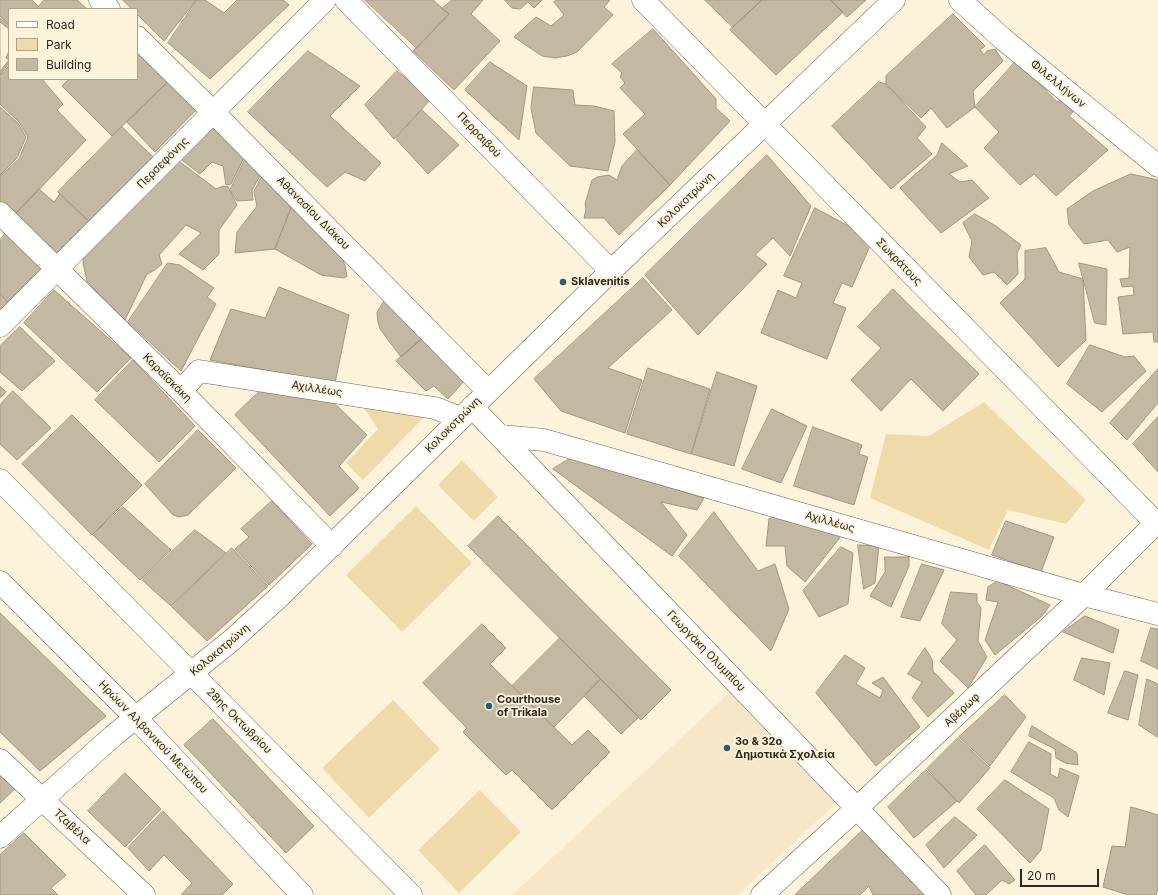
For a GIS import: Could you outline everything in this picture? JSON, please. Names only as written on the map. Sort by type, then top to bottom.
[{"type":"street","points":[[100,0],[108,8]]},
{"type":"street","name":"Περσεφόνης","points":[[0,326],[325,0]]},
{"type":"street","name":"Περραιβού","points":[[346,0],[612,271]]},
{"type":"street","name":"Σωκράτους","points":[[643,0],[1157,522]]},
{"type":"street","name":"Κολοκοτρώνη","points":[[0,837],[135,717],[192,674],[256,619],[332,546],[488,390],[894,0]]},
{"type":"street","name":"Φιλελλήνων","points":[[960,0],[1003,39],[1158,166]]},
{"type":"street","name":"Αθανασίου Διάκου","points":[[138,38],[214,112],[488,390]]},
{"type":"street","name":"Καραϊσκάκη","points":[[0,214],[181,390],[332,546]]},
{"type":"street","name":"Αχιλλέως","points":[[181,390],[199,371],[466,413]]},
{"type":"street","name":"Γεωργάκη Ολυμπίου","points":[[466,413],[501,436],[856,809],[940,895]]},
{"type":"street","name":"Αχιλλέως","points":[[501,436],[544,440],[1084,595],[1158,614]]},
{"type":"street","name":"28ης Οκτωβρίου","points":[[0,480],[411,895]]},
{"type":"street","name":"Αβέρωφ","points":[[762,895],[1084,595],[1157,522]]},
{"type":"street","name":"Ηρώων Αλβανικού Μετώπου","points":[[0,582],[135,717],[302,895]]},
{"type":"street","name":"Τζαβέλα","points":[[0,760],[144,895]]},
{"type":"shaded area","name":"3ο & 32ο Δημοτικά Σχολεία","points":[[730,692],[837,803],[737,895],[512,895]]},
{"type":"green space","points":[[359,401],[431,410],[363,480],[346,463],[378,429]]},
{"type":"green space","points":[[984,402],[1086,500],[1066,524],[1008,510],[989,550],[870,498],[886,434],[929,436]]},
{"type":"green space","points":[[462,460],[498,497],[474,521],[438,485]]},
{"type":"green space","points":[[416,506],[472,563],[402,632],[346,575]]},
{"type":"green space","points":[[393,700],[440,749],[369,818],[322,768]]},
{"type":"green space","points":[[480,790],[521,832],[459,893],[418,850]]},
{"type":"building","points":[[0,0],[32,0],[38,6],[37,8],[8,8],[8,23],[0,16]]},
{"type":"building","points":[[44,0],[77,0],[86,8],[38,8]]},
{"type":"building","points":[[123,0],[196,0],[164,41],[138,15],[138,8],[131,8]]},
{"type":"building","points":[[197,0],[205,0],[224,13],[237,0],[283,0],[289,5],[210,79],[168,43]]},
{"type":"building","points":[[365,0],[433,0],[449,14],[417,48]]},
{"type":"building","points":[[452,0],[483,0],[471,14],[500,41],[454,90],[413,51],[449,14],[442,9]]},
{"type":"building","points":[[505,0],[542,0],[534,8],[528,2],[520,9],[512,8]]},
{"type":"building","points":[[557,0],[610,0],[604,7],[613,15],[577,52],[567,56],[555,58],[542,56],[514,37],[536,17],[551,26],[564,15],[554,2]]},
{"type":"building","points":[[705,0],[762,0],[733,27]]},
{"type":"building","points":[[762,0],[831,0],[843,12],[776,75],[730,30]]},
{"type":"building","points":[[831,0],[866,0],[847,17]]},
{"type":"building","points":[[953,14],[985,46],[980,50],[984,55],[987,51],[995,49],[1003,61],[973,91],[975,107],[947,128],[931,108],[921,118],[886,84],[886,76]]},
{"type":"building","points":[[0,18],[8,24],[8,53],[6,58],[8,59],[8,64],[0,75]]},
{"type":"building","points":[[0,22],[8,28],[8,61],[0,71]]},
{"type":"building","points":[[653,29],[716,99],[716,108],[730,121],[670,185],[623,134],[645,114],[620,88],[625,83],[620,77],[622,73],[612,64]]},
{"type":"building","points":[[138,46],[171,79],[112,136],[62,86],[68,80],[138,80]]},
{"type":"building","points":[[308,51],[360,86],[330,116],[381,163],[365,181],[345,172],[327,187],[248,112]]},
{"type":"building","points":[[1017,60],[1057,102],[1064,97],[1076,109],[1069,116],[1108,150],[1056,196],[1034,174],[1020,185],[984,148],[999,132],[975,107]]},
{"type":"building","points":[[490,62],[527,86],[519,140],[465,90]]},
{"type":"building","points":[[8,67],[8,80],[43,80],[63,104],[57,110],[86,140],[15,215],[0,201],[0,176],[19,159],[28,137],[19,122],[0,104],[0,77]]},
{"type":"building","points":[[397,71],[431,99],[394,139],[365,105]]},
{"type":"building","points":[[171,79],[200,106],[155,152],[127,122]]},
{"type":"building","points":[[879,82],[886,84],[926,127],[917,138],[932,154],[891,189],[832,126]]},
{"type":"building","points":[[534,87],[573,90],[575,105],[594,106],[614,111],[615,142],[608,171],[570,166],[536,133],[531,108]]},
{"type":"building","points":[[0,107],[18,123],[26,137],[17,158],[0,175]]},
{"type":"building","points":[[422,110],[459,145],[428,174],[396,139]]},
{"type":"building","points":[[214,119],[248,150],[231,184],[226,185],[223,166],[212,162],[200,174],[178,157]]},
{"type":"building","points":[[122,127],[153,157],[90,223],[58,192]]},
{"type":"building","points":[[942,143],[968,166],[949,174],[960,182],[972,180],[989,198],[941,233],[900,188],[937,155]]},
{"type":"building","points":[[637,150],[670,185],[619,235],[604,218],[584,218],[586,209],[585,204],[592,180],[597,177],[609,175],[617,180],[622,166]]},
{"type":"building","points":[[249,152],[265,167],[252,190],[253,200],[237,201],[230,190]]},
{"type":"building","points":[[767,155],[811,206],[790,256],[773,238],[755,255],[767,264],[698,335],[645,275]]},
{"type":"building","points":[[176,159],[216,189],[223,186],[228,187],[237,205],[219,230],[219,254],[203,270],[179,254],[201,233],[186,225],[159,255],[162,264],[147,274],[124,322],[87,281],[83,263],[84,250]]},
{"type":"building","points":[[266,168],[295,197],[275,249],[235,253],[237,232],[257,206],[254,192]]},
{"type":"building","points":[[1131,174],[1158,180],[1158,342],[1154,342],[1153,332],[1123,334],[1118,297],[1134,295],[1133,286],[1122,287],[1120,279],[1129,278],[1130,247],[1117,252],[1108,240],[1084,244],[1069,225],[1067,209],[1093,191]]},
{"type":"building","points":[[39,189],[54,202],[60,194],[92,224],[54,263],[11,219]]},
{"type":"building","points":[[296,197],[342,257],[347,276],[344,278],[321,275],[275,249]]},
{"type":"building","points":[[815,208],[873,239],[852,287],[842,283],[833,303],[846,308],[827,359],[761,333],[778,290],[796,298],[802,283],[784,276]]},
{"type":"building","points":[[975,214],[996,226],[1021,245],[1017,253],[1018,274],[1007,285],[994,272],[983,275],[969,257],[972,241],[963,223]]},
{"type":"building","points":[[6,233],[44,270],[9,303],[0,294],[0,240]]},
{"type":"building","points":[[1046,248],[1059,272],[1083,279],[1086,340],[1058,367],[1000,303],[1025,279],[1025,251]]},
{"type":"building","points":[[168,263],[180,265],[214,288],[207,297],[216,304],[181,371],[128,322]]},
{"type":"building","points":[[1079,263],[1107,269],[1106,325],[1095,323]]},
{"type":"building","points":[[643,278],[672,310],[608,368],[642,380],[625,433],[561,411],[534,379]]},
{"type":"building","points":[[279,287],[349,315],[335,383],[210,360],[231,309],[265,318]]},
{"type":"building","points":[[893,289],[979,374],[943,411],[911,379],[881,411],[851,380],[881,348],[858,327]]},
{"type":"building","points":[[54,290],[131,358],[97,392],[24,323]]},
{"type":"building","points":[[0,294],[11,305],[0,315]]},
{"type":"building","points":[[386,298],[424,337],[401,357],[380,329],[378,322],[377,313]]},
{"type":"building","points":[[20,327],[55,361],[22,391],[0,372],[0,346]]},
{"type":"building","points":[[424,337],[467,378],[448,399],[434,386],[426,391],[396,361]]},
{"type":"building","points":[[1090,345],[1125,357],[1134,356],[1146,371],[1102,412],[1067,384]]},
{"type":"building","points":[[133,360],[195,426],[159,462],[95,400]]},
{"type":"building","points":[[648,368],[710,389],[691,454],[627,434]]},
{"type":"building","points":[[1158,369],[1158,403],[1127,440],[1110,423]]},
{"type":"building","points":[[717,372],[757,386],[734,466],[692,454]]},
{"type":"building","points":[[0,386],[6,392],[0,398]]},
{"type":"building","points":[[264,387],[328,397],[367,435],[339,466],[359,488],[330,516],[235,415]]},
{"type":"building","points":[[13,391],[51,428],[17,460],[0,444],[0,405]]},
{"type":"building","points":[[772,409],[807,426],[781,483],[742,469]]},
{"type":"building","points":[[72,415],[142,485],[92,535],[22,464]]},
{"type":"building","points":[[1158,417],[1158,472],[1133,444]]},
{"type":"building","points":[[813,427],[862,445],[859,454],[868,457],[854,505],[794,486]]},
{"type":"building","points":[[198,430],[236,468],[188,515],[179,517],[173,515],[145,484]]},
{"type":"building","points":[[571,458],[704,498],[697,510],[661,502],[687,535],[672,556],[553,469]]},
{"type":"building","points":[[272,501],[312,544],[269,585],[235,549],[249,537],[241,529]]},
{"type":"building","points":[[123,507],[171,550],[140,580],[93,535]]},
{"type":"building","points":[[714,512],[758,571],[775,564],[789,609],[771,651],[679,556]]},
{"type":"building","points":[[498,516],[671,690],[641,720],[468,546]]},
{"type":"building","points":[[779,516],[842,535],[805,582],[787,566],[785,546],[766,546],[769,519]]},
{"type":"building","points":[[1006,521],[1054,537],[1041,572],[992,555]]},
{"type":"building","points":[[195,530],[226,553],[171,606],[142,580]]},
{"type":"building","points":[[858,545],[879,546],[875,583],[864,589]]},
{"type":"building","points":[[841,547],[853,553],[848,604],[819,617],[803,591]]},
{"type":"building","points":[[232,548],[268,586],[207,641],[172,607]]},
{"type":"building","points":[[885,557],[909,557],[909,566],[891,607],[870,596],[885,572]]},
{"type":"building","points":[[922,564],[944,570],[920,621],[901,617]]},
{"type":"building","points":[[998,581],[1050,605],[1042,616],[995,655],[985,640],[998,602],[986,600],[988,587]]},
{"type":"building","points":[[951,592],[977,594],[977,602],[981,608],[978,641],[987,657],[968,688],[940,661],[957,640],[942,624]]},
{"type":"building","points":[[0,613],[106,716],[40,771],[0,732]]},
{"type":"building","points":[[1085,616],[1119,630],[1113,653],[1063,632]]},
{"type":"building","name":"Courthouse of Trikala","points":[[482,624],[506,648],[490,664],[572,745],[588,730],[610,752],[552,810],[512,770],[506,775],[463,732],[467,728],[423,683]]},
{"type":"building","points":[[1151,628],[1158,629],[1158,669],[1141,661]]},
{"type":"building","points":[[560,638],[601,679],[554,727],[512,686]]},
{"type":"building","points":[[925,648],[932,659],[933,671],[954,693],[928,717],[912,698],[922,682],[908,674]]},
{"type":"building","points":[[845,655],[865,668],[856,684],[880,698],[883,690],[872,683],[883,677],[920,727],[876,766],[816,693]]},
{"type":"building","points":[[1082,658],[1110,663],[1104,695],[1074,680]]},
{"type":"building","points":[[1125,671],[1138,675],[1128,720],[1108,713]]},
{"type":"building","points":[[601,679],[639,717],[621,734],[584,696]]},
{"type":"building","points":[[1147,679],[1158,684],[1157,737],[1139,725]]},
{"type":"building","points":[[1005,695],[1026,717],[990,766],[959,737]]},
{"type":"building","points":[[213,719],[314,826],[286,853],[184,745]]},
{"type":"building","points":[[1032,726],[1077,753],[1078,765],[1065,763],[1056,758],[1055,749],[1029,736]]},
{"type":"building","points":[[958,738],[990,768],[959,803],[927,769]]},
{"type":"building","points":[[1029,742],[1051,754],[1050,774],[1058,778],[1060,768],[1079,776],[1068,817],[1059,810],[1054,798],[1011,772]]},
{"type":"building","points":[[0,763],[21,783],[0,803]]},
{"type":"building","points":[[926,770],[957,801],[914,838],[888,807]]},
{"type":"building","points":[[125,773],[161,809],[125,847],[88,811]]},
{"type":"building","points":[[1005,780],[1049,809],[1041,850],[1030,863],[977,809]]},
{"type":"building","points":[[1131,807],[1158,815],[1158,888],[1156,895],[1128,895],[1103,887],[1112,846],[1125,847]]},
{"type":"building","points":[[163,811],[233,884],[222,895],[181,895],[192,883],[164,855],[149,871],[128,848]]},
{"type":"building","points":[[955,817],[977,835],[944,868],[926,845]]},
{"type":"building","points":[[863,830],[925,895],[873,895],[869,886],[860,895],[795,895]]},
{"type":"building","points":[[24,833],[66,875],[51,888],[58,895],[0,895],[0,855]]},
{"type":"building","points":[[985,845],[1015,880],[1009,884],[1002,880],[986,895],[976,895],[957,871]]},
{"type":"place","name":"Sklavenitis","points":[[563,282]]},
{"type":"place","name":"Courthouse of Trikala","points":[[489,706]]},
{"type":"place","name":"3ο & 32ο Δημοτικά Σχολεία","points":[[727,748]]}]
